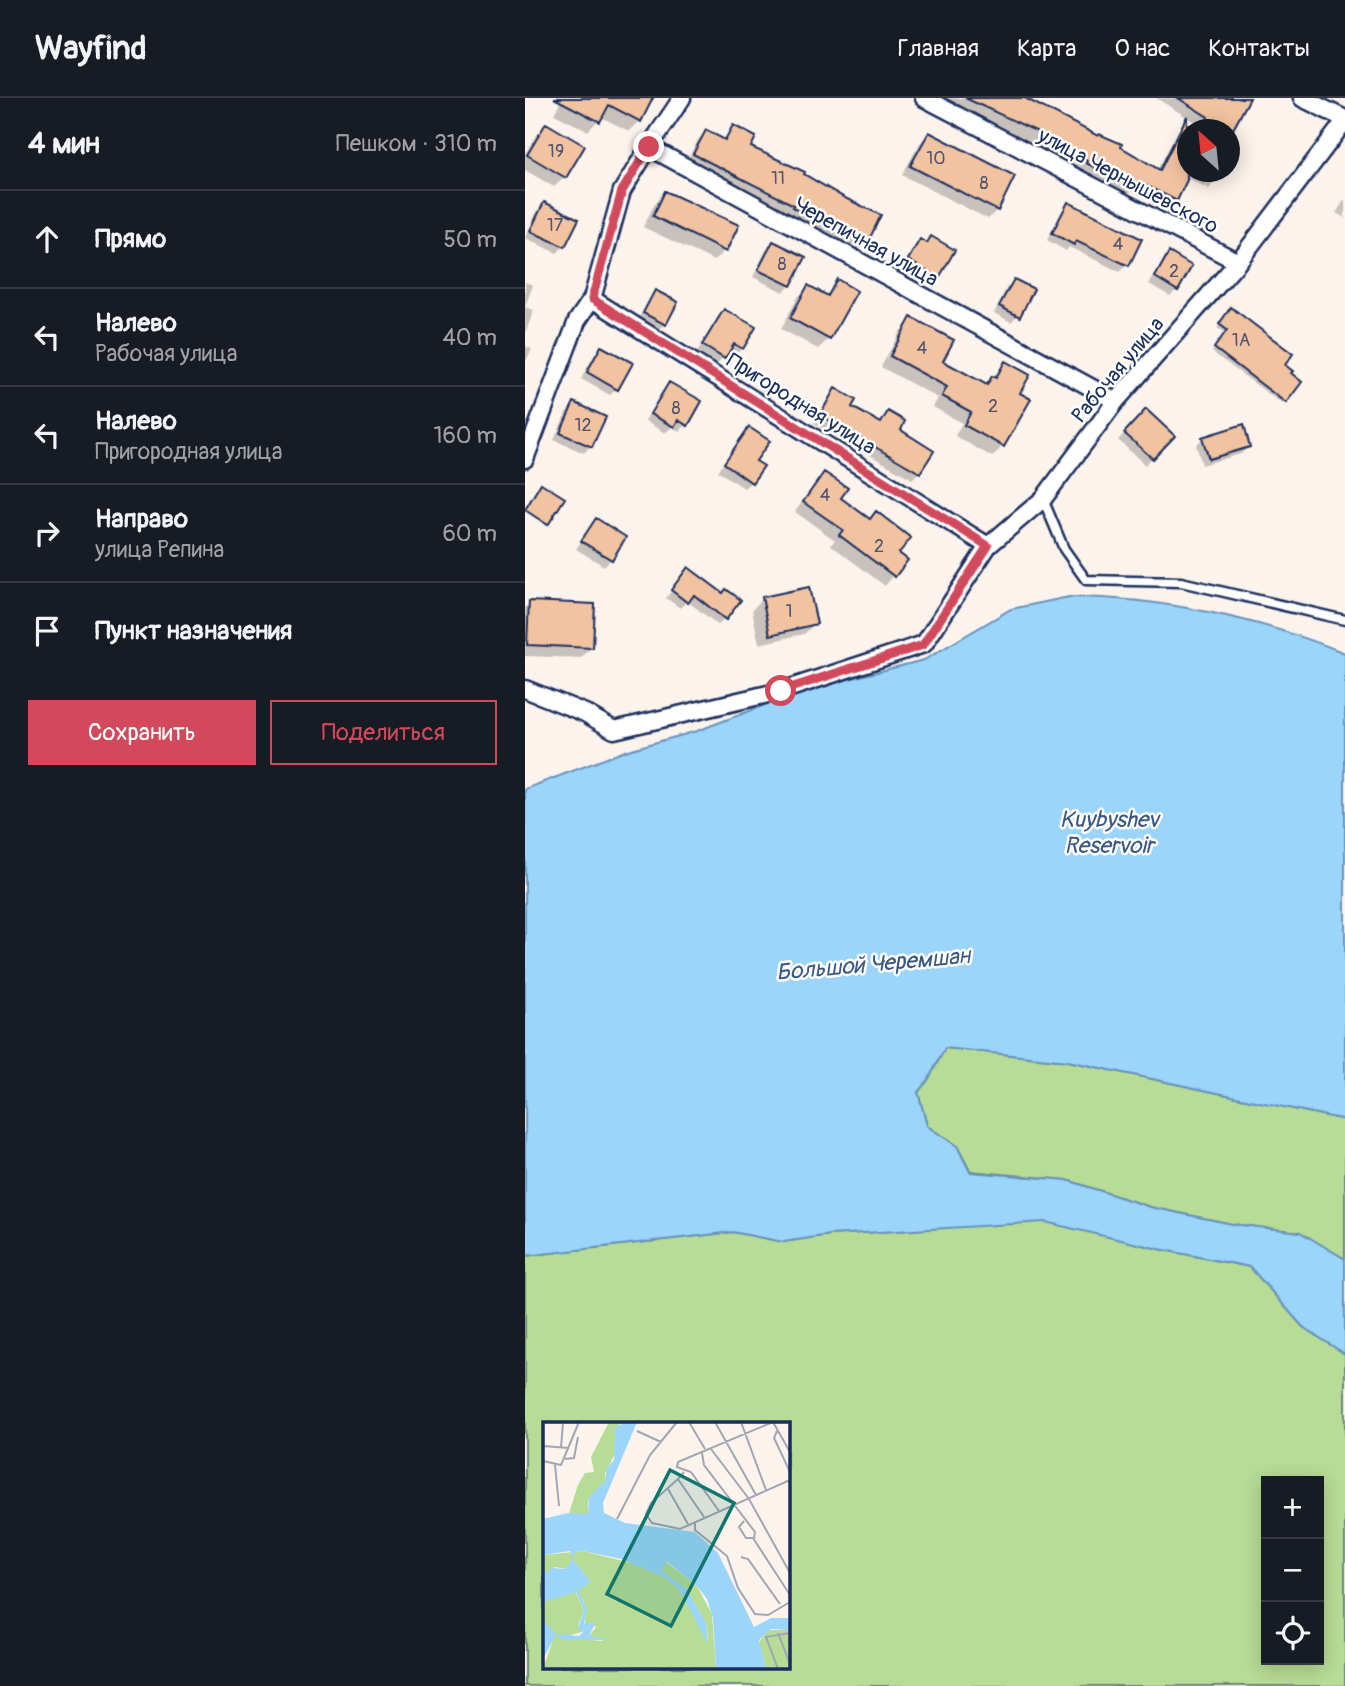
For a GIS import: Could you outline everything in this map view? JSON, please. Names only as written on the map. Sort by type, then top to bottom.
[{"type":"street","points":[[525,459],[577,321],[592,299],[622,191],[681,98]]},
{"type":"street","name":"улица Чернышевского","points":[[924,98],[1238,262]]},
{"type":"street","points":[[1302,98],[1345,120]]},
{"type":"street","name":"Рабочая улица","points":[[525,690],[585,713],[614,730],[781,691],[923,645],[988,546],[1043,499],[1116,401],[1238,262],[1345,120]]},
{"type":"street","name":"Черепичная улица","points":[[649,147],[1116,401]]},
{"type":"street","name":"Пригородная улица","points":[[592,299],[988,546]]},
{"type":"lane","points":[[1043,499],[1063,549],[1086,580],[1181,582],[1345,620]]},
{"type":"green space","points":[[945,1048],[1068,1061],[1345,1120],[1345,1259],[1299,1232],[1232,1224],[1150,1207],[1067,1180],[970,1171],[957,1146],[927,1126],[918,1092],[928,1080]]},
{"type":"green space","points":[[1045,1221],[1159,1249],[1250,1267],[1303,1327],[1345,1354],[1345,1686],[525,1686],[525,1256],[733,1232],[783,1242],[830,1235]]},
{"type":"water","name":"Kuybyshev Reservoir","points":[[1069,597],[1138,601],[1209,612],[1279,630],[1345,653],[1345,1120],[1068,1061],[945,1048],[928,1080],[918,1092],[927,1126],[957,1146],[970,1172],[1067,1180],[1150,1207],[1232,1224],[1300,1232],[1345,1259],[1345,1354],[1303,1327],[1250,1267],[1045,1222],[830,1235],[783,1242],[733,1232],[525,1256],[525,789],[628,750],[697,731],[802,691],[924,660],[1011,609]]},
{"type":"building","points":[[554,98],[653,98],[641,122],[609,105],[600,122]]},
{"type":"building","points":[[965,98],[1025,98],[1098,136],[1099,134],[1122,144],[1121,147],[1160,170],[1177,136],[1177,182],[1186,182],[1177,201],[1141,183],[1137,189],[1086,163],[1087,160],[1041,136],[1042,134]]},
{"type":"building","points":[[1178,98],[1250,98],[1239,119],[1207,119]]},
{"type":"building","points":[[546,123],[585,146],[566,178],[527,155]]},
{"type":"building","points":[[733,125],[756,137],[751,147],[805,172],[804,174],[845,198],[881,215],[868,242],[822,218],[820,222],[793,207],[794,205],[693,154],[706,130],[725,140]]},
{"type":"building","points":[[929,132],[1015,176],[998,211],[910,166]]},
{"type":"building","points":[[665,191],[739,225],[726,252],[653,216]]},
{"type":"building","points":[[544,202],[579,219],[565,247],[530,231]]},
{"type":"building","points":[[1068,202],[1142,239],[1129,266],[1076,241],[1074,245],[1052,233]]},
{"type":"building","points":[[931,236],[955,250],[939,278],[908,260],[920,239],[927,243]]},
{"type":"building","points":[[773,241],[806,257],[791,286],[758,270]]},
{"type":"building","points":[[1169,252],[1192,266],[1178,291],[1155,277]]},
{"type":"building","points":[[837,279],[857,291],[830,340],[790,318],[808,285],[828,296]]},
{"type":"building","points":[[1014,279],[1034,289],[1020,317],[999,306]]},
{"type":"building","points":[[655,290],[678,302],[666,325],[643,313]]},
{"type":"building","points":[[1231,307],[1293,354],[1285,365],[1302,382],[1286,403],[1214,348],[1227,330],[1219,324]]},
{"type":"building","points":[[724,309],[756,327],[743,349],[734,344],[725,359],[702,345]]},
{"type":"building","points":[[911,317],[954,340],[943,361],[987,385],[992,376],[996,378],[1005,361],[1030,375],[1020,393],[1031,399],[1004,447],[964,425],[971,412],[942,396],[947,387],[890,356]]},
{"type":"building","points":[[601,346],[633,363],[618,390],[587,372]]},
{"type":"building","points":[[669,382],[702,401],[688,426],[678,420],[674,427],[650,414]]},
{"type":"building","points":[[835,388],[856,400],[852,407],[881,423],[888,411],[905,421],[901,430],[934,451],[920,473],[820,415]]},
{"type":"building","points":[[574,402],[606,417],[592,447],[560,433]]},
{"type":"building","points":[[1146,409],[1175,436],[1153,459],[1124,433]]},
{"type":"building","points":[[1244,424],[1250,447],[1209,459],[1202,437]]},
{"type":"building","points":[[749,427],[770,441],[756,461],[764,466],[752,483],[724,463]]},
{"type":"building","points":[[824,472],[848,488],[841,498],[870,519],[876,511],[911,538],[899,553],[908,560],[895,577],[839,535],[843,530],[803,502]]},
{"type":"building","points":[[541,483],[565,498],[548,525],[525,510]]},
{"type":"building","points":[[596,518],[626,537],[612,560],[581,541]]},
{"type":"building","points":[[688,567],[723,593],[726,589],[741,600],[726,620],[694,595],[688,603],[671,590]]},
{"type":"building","points":[[809,587],[817,624],[770,635],[762,597]]},
{"type":"building","points":[[529,601],[595,604],[593,648],[527,645]]},
{"type":"route","points":[[649,147],[622,191],[592,299],[988,546],[923,645],[781,691]]},
{"type":"water label","name":"Большой Черемшан","points":[[873,964]]}]
